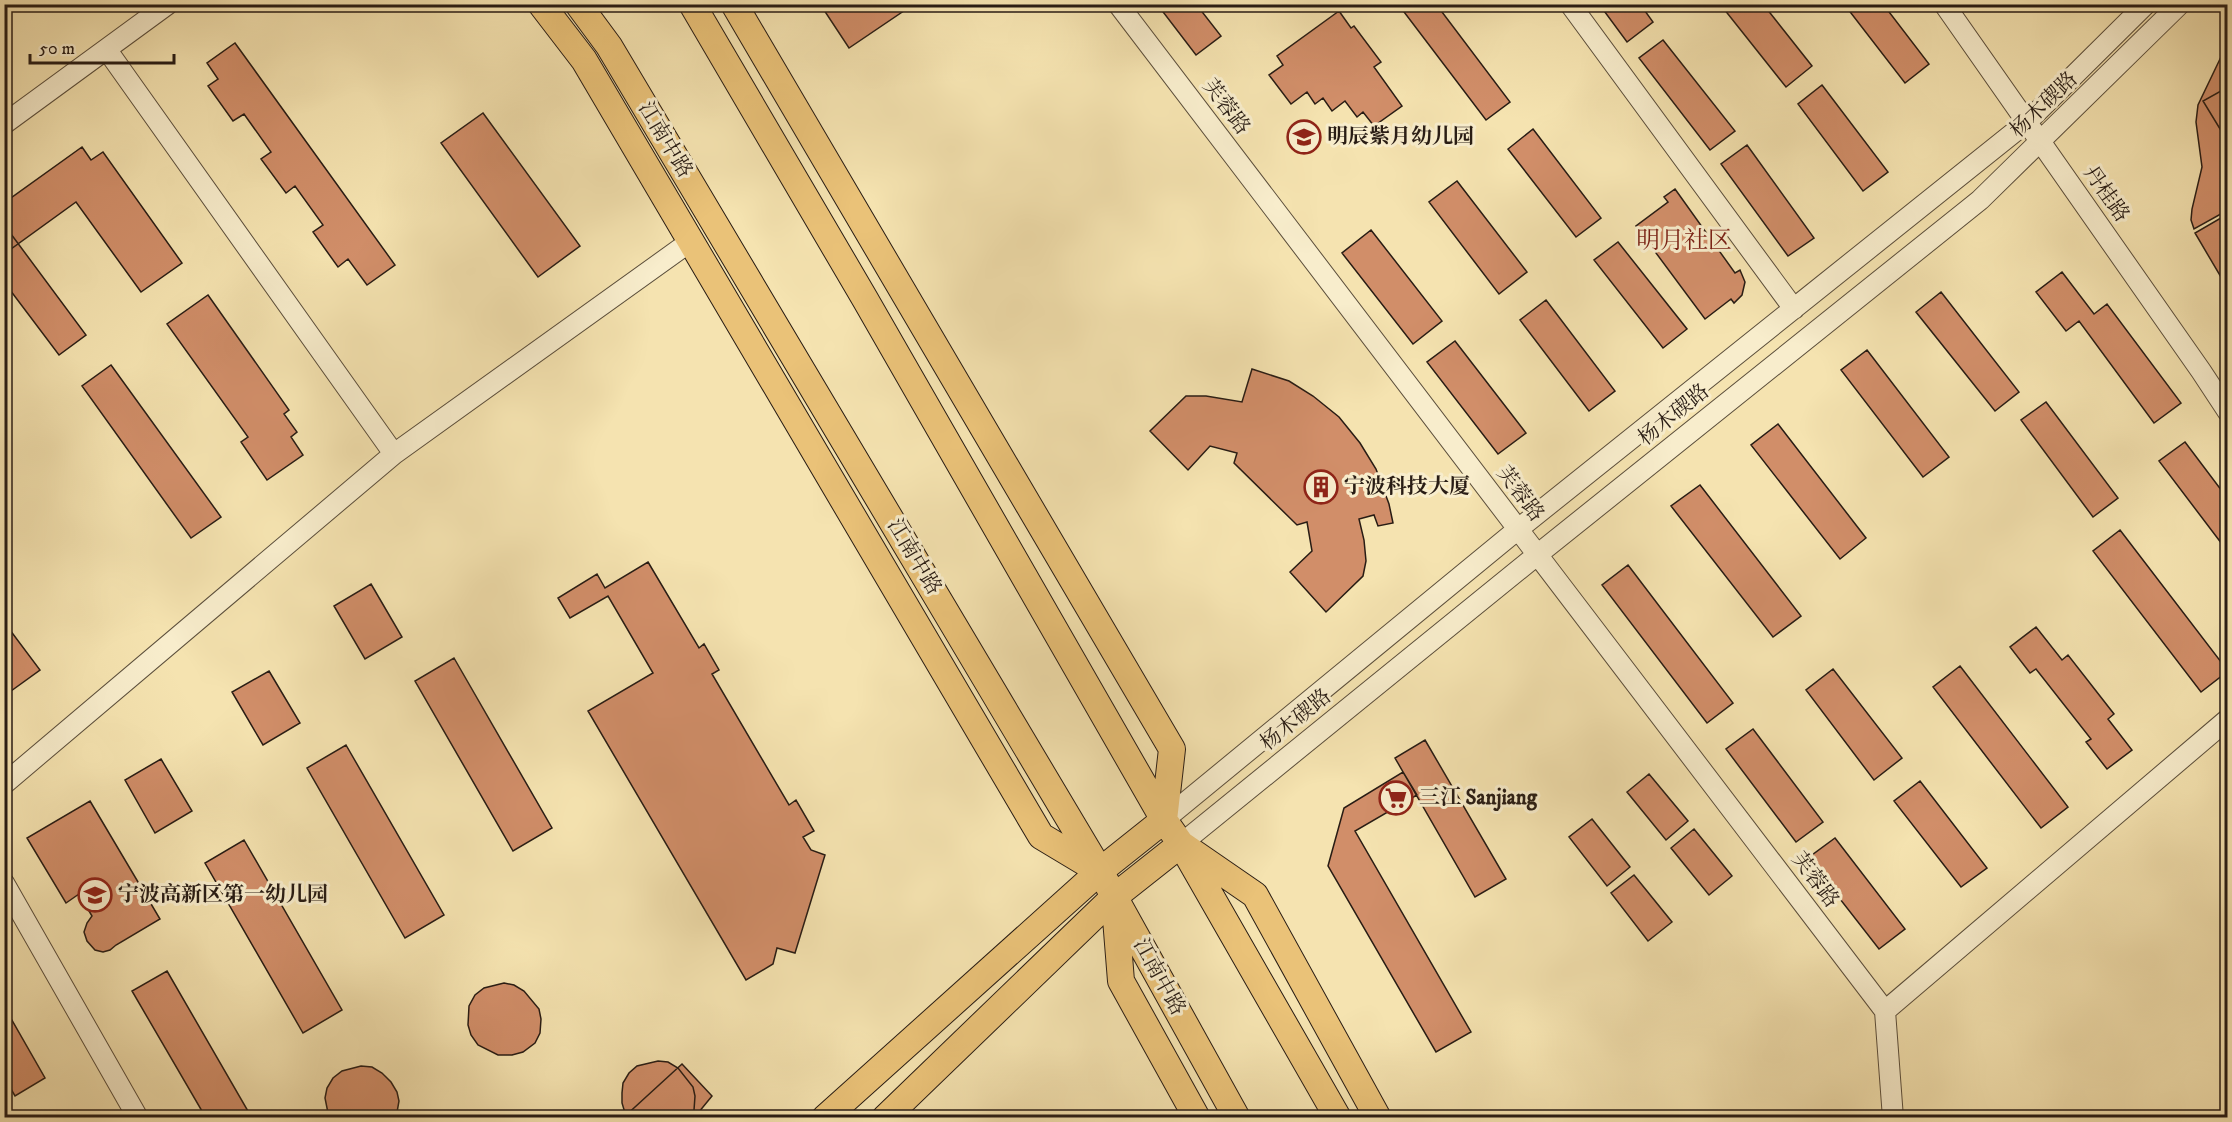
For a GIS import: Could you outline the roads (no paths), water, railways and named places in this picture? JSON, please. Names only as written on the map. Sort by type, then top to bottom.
[{"type":"main road","points":[[541,4],[584,60],[1041,836],[1100,871]]},
{"type":"main road","name":"江南中路","points":[[578,4],[609,46],[1100,871],[1237,1118]]},
{"type":"main road","points":[[692,4],[1338,1118]]},
{"type":"main road","points":[[734,4],[1172,749],[1164,820],[1100,871],[825,1118]]},
{"type":"main road","points":[[885,1118],[1114,897],[1181,844]]},
{"type":"main road","points":[[1181,844],[1255,895],[1378,1118]]},
{"type":"main road","points":[[1114,897],[1121,981],[1197,1118]]},
{"type":"street","points":[[4,124],[168,4]]},
{"type":"street","name":"芙蓉路","points":[[1118,4],[1885,1011]]},
{"type":"street","points":[[1570,4],[1794,309]]},
{"type":"street","name":"丹桂路","points":[[1944,4],[2228,412]]},
{"type":"street","name":"杨木碶路","points":[[1164,820],[1517,530],[2026,122],[2146,4]]},
{"type":"street","name":"杨木碶路","points":[[1181,844],[1980,200],[2180,4]]},
{"type":"street","points":[[106,50],[394,454]]},
{"type":"street","points":[[4,783],[394,454],[691,242]]},
{"type":"street","points":[[1893,1118],[1885,1011],[2228,719]]},
{"type":"street","points":[[4,883],[138,1118]]},
{"type":"place","name":"明辰紫月幼儿园","points":[[1304,137]]},
{"type":"place","name":"宁波科技大厦","points":[[1321,487]]},
{"type":"place","name":"三江 Sanjiang","points":[[1396,798]]},
{"type":"place","name":"宁波高新区第一幼儿园","points":[[95,895]]},
{"type":"district","name":"明月社区","points":[[1684,241]]}]
